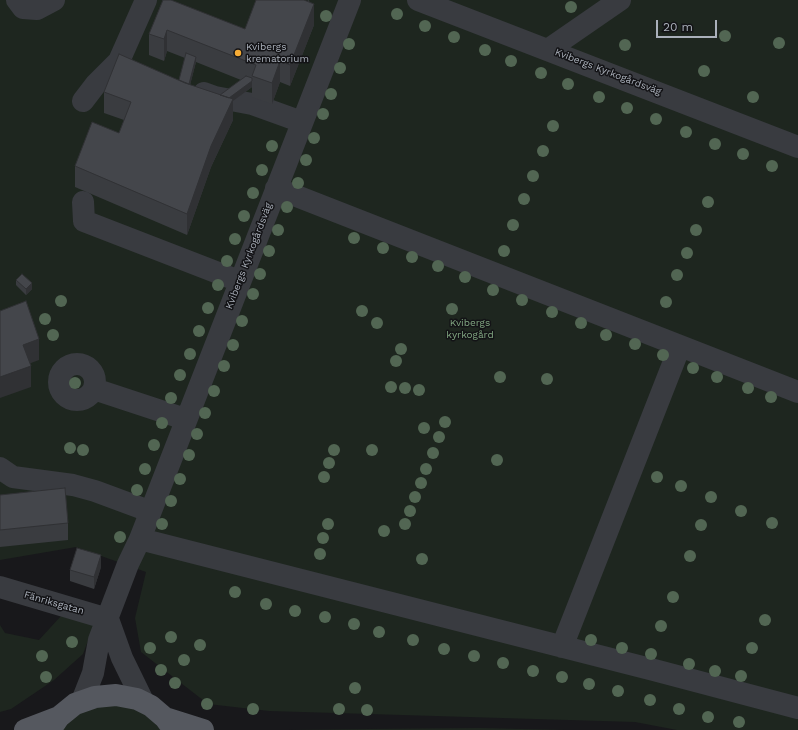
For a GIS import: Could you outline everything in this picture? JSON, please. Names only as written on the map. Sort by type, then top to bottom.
[{"type":"main road","points":[[25,730],[55,724],[82,701],[102,695],[116,695],[143,702],[170,724],[203,730]]},
{"type":"street","points":[[17,0],[23,8],[38,9],[54,0]]},
{"type":"street","points":[[83,101],[96,84],[119,61],[146,0]]},
{"type":"street","name":"Kvibergs Kyrkogårdsväg","points":[[82,701],[93,673],[99,640],[128,564],[140,539],[185,419],[350,0]]},
{"type":"street","name":"Kvibergs Kyrkogårdsväg","points":[[418,0],[549,49],[798,146]]},
{"type":"street","points":[[549,49],[620,0]]},
{"type":"street","points":[[182,84],[216,98],[252,104],[302,122]]},
{"type":"street","points":[[276,188],[798,392]]},
{"type":"street","points":[[83,202],[84,221],[239,281]]},
{"type":"street","points":[[562,647],[680,346]]},
{"type":"street","points":[[94,389],[185,419]]},
{"type":"street","points":[[0,468],[13,477],[73,485],[95,491],[149,512]]},
{"type":"street","points":[[140,539],[798,708]]},
{"type":"street","name":"Fänriksgatan","points":[[0,587],[108,619]]},
{"type":"street","points":[[108,619],[122,658],[143,702]]},
{"type":"green space","name":"Kvibergs kyrkogård","points":[[0,0],[798,0],[798,730],[677,730],[635,722],[269,711],[208,704],[141,652],[135,618],[146,572],[76,547],[0,560]]},
{"type":"green space","points":[[61,616],[94,625],[83,654],[54,680],[11,709],[0,712],[0,625],[5,633],[39,640]]},
{"type":"green space","points":[[103,705],[127,706],[149,717],[161,730],[62,730],[73,718],[85,710]]},
{"type":"green space","points":[[480,728],[566,730],[288,730],[366,729]]},
{"type":"building","points":[[163,0],[171,0],[245,29],[256,0],[304,0],[314,4],[290,65],[280,61],[272,83],[252,76],[256,65],[167,30],[164,39],[149,34]]},
{"type":"building","points":[[186,53],[196,57],[189,84],[179,80]]},
{"type":"building","points":[[119,54],[185,83],[233,99],[211,146],[187,214],[75,166],[92,122],[119,133],[131,102],[104,92]]},
{"type":"building","points":[[246,76],[252,78],[252,81],[229,98],[220,95]]},
{"type":"building","points":[[22,274],[32,283],[26,289],[16,280]]},
{"type":"building","points":[[26,301],[39,339],[23,345],[31,366],[0,377],[0,311]]},
{"type":"building","points":[[65,488],[68,523],[0,530],[0,495]]},
{"type":"building","points":[[77,548],[101,555],[94,577],[70,570]]},
{"type":"place","name":"Kvibergs krematorium","points":[[238,53]]}]
